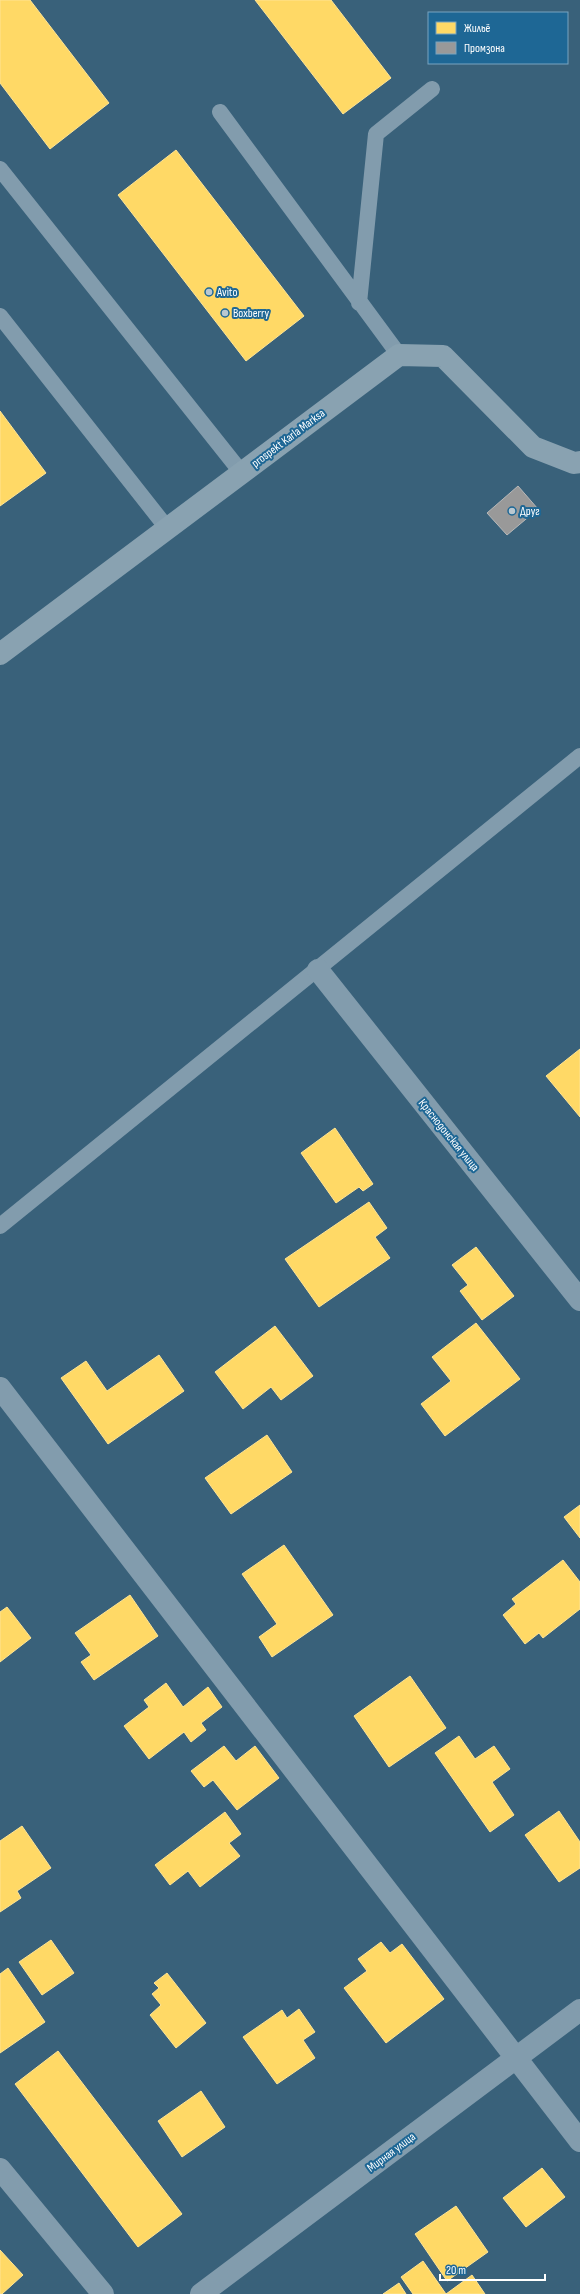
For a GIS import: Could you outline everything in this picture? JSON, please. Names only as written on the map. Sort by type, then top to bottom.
[{"type":"street","name":"prospekt Karla Marksa","points":[[0,654],[399,355]]},
{"type":"street","points":[[399,355],[443,356],[533,447],[574,463],[580,462]]},
{"type":"street","name":"Краснодонская улица","points":[[318,970],[580,1300]]},
{"type":"street","points":[[0,1388],[580,2141]]},
{"type":"street","name":"Мирная улица","points":[[201,2294],[580,2010]]},
{"type":"street","points":[[0,2168],[103,2294]]},
{"type":"lane","points":[[360,303],[376,134],[432,89]]},
{"type":"lane","points":[[220,112],[399,355]]},
{"type":"lane","points":[[0,169],[241,472]]},
{"type":"lane","points":[[0,316],[167,528]]},
{"type":"lane","points":[[0,1226],[318,970],[580,756]]},
{"type":"building: Жильё","points":[[0,0],[30,0],[109,103],[50,149],[0,83]]},
{"type":"building: Жильё","points":[[255,0],[331,0],[391,78],[343,114]]},
{"type":"building: Жильё","points":[[176,150],[304,316],[246,361],[118,195]]},
{"type":"building: Жильё","points":[[0,411],[46,473],[0,506]]},
{"type":"building: Жильё","points":[[580,1049],[580,1117],[546,1076]]},
{"type":"building: Жильё","points":[[335,1128],[373,1184],[363,1191],[359,1187],[336,1203],[301,1153]]},
{"type":"building: Жильё","points":[[369,1202],[387,1228],[375,1237],[390,1258],[319,1307],[285,1259]]},
{"type":"building: Жильё","points":[[476,1247],[514,1296],[482,1320],[460,1291],[468,1285],[452,1265]]},
{"type":"building: Жильё","points":[[476,1323],[520,1379],[445,1436],[421,1404],[451,1381],[432,1357]]},
{"type":"building: Жильё","points":[[275,1326],[313,1376],[281,1400],[271,1387],[243,1409],[215,1372]]},
{"type":"building: Жильё","points":[[159,1355],[184,1391],[108,1444],[61,1378],[86,1361],[107,1391]]},
{"type":"building: Жильё","points":[[267,1435],[292,1472],[231,1514],[205,1478]]},
{"type":"building: Жильё","points":[[580,1505],[580,1538],[564,1517]]},
{"type":"building: Жильё","points":[[284,1545],[333,1615],[272,1657],[259,1637],[277,1624],[242,1574]]},
{"type":"building: Жильё","points":[[563,1560],[580,1582],[580,1609],[543,1638],[539,1633],[525,1644],[503,1615],[516,1604],[512,1599]]},
{"type":"building: Жильё","points":[[130,1595],[158,1636],[94,1680],[81,1662],[91,1655],[75,1633]]},
{"type":"building: Жильё","points":[[7,1607],[31,1638],[0,1662],[0,1612]]},
{"type":"building: Жильё","points":[[410,1676],[446,1728],[389,1767],[354,1716]]},
{"type":"building: Жильё","points":[[166,1683],[183,1707],[208,1687],[222,1707],[201,1723],[206,1730],[191,1742],[184,1732],[149,1759],[124,1726],[149,1707],[144,1700]]},
{"type":"building: Жильё","points":[[459,1736],[475,1759],[494,1746],[510,1769],[492,1782],[514,1815],[490,1832],[435,1753]]},
{"type":"building: Жильё","points":[[224,1746],[236,1761],[255,1746],[279,1778],[237,1810],[213,1780],[204,1787],[191,1771]]},
{"type":"building: Жильё","points":[[559,1811],[580,1842],[580,1868],[559,1882],[525,1835]]},
{"type":"building: Жильё","points":[[225,1812],[241,1834],[229,1843],[240,1856],[200,1887],[188,1871],[170,1885],[155,1865]]},
{"type":"building: Жильё","points":[[22,1826],[51,1868],[17,1891],[21,1898],[0,1912],[0,1841]]},
{"type":"building: Жильё","points":[[51,1940],[74,1973],[42,1995],[19,1962]]},
{"type":"building: Жильё","points":[[381,1942],[390,1953],[402,1944],[444,1999],[386,2043],[344,1988],[367,1971],[358,1959]]},
{"type":"building: Жильё","points":[[8,1968],[45,2022],[0,2053],[0,1974]]},
{"type":"building: Жильё","points":[[167,1973],[206,2023],[176,2048],[150,2015],[161,2005],[152,1994],[159,1988],[154,1983]]},
{"type":"building: Жильё","points":[[299,2009],[315,2032],[303,2040],[315,2058],[277,2084],[243,2037],[282,2010],[287,2018]]},
{"type":"building: Жильё","points":[[58,2051],[182,2214],[138,2247],[15,2084]]},
{"type":"building: Жильё","points":[[201,2091],[225,2127],[182,2157],[158,2121]]},
{"type":"building: Жильё","points":[[542,2168],[565,2197],[526,2227],[503,2198]]},
{"type":"building: Жильё","points":[[456,2206],[488,2252],[447,2281],[415,2234]]},
{"type":"building: Жильё","points":[[0,2250],[23,2275],[2,2294],[0,2294]]},
{"type":"building: Жильё","points":[[423,2261],[446,2294],[413,2294],[401,2277]]},
{"type":"building: Жильё","points":[[472,2275],[485,2294],[446,2294]]},
{"type":"building: Жильё","points":[[399,2283],[406,2294],[383,2294]]},
{"type":"building: Промзона","name":"Друг","points":[[518,486],[538,509],[507,535],[487,513]]},
{"type":"place","name":"Avito","points":[[209,292]]},
{"type":"place","name":"Boxberry","points":[[225,313]]},
{"type":"place","name":"Друг","points":[[512,511]]}]
